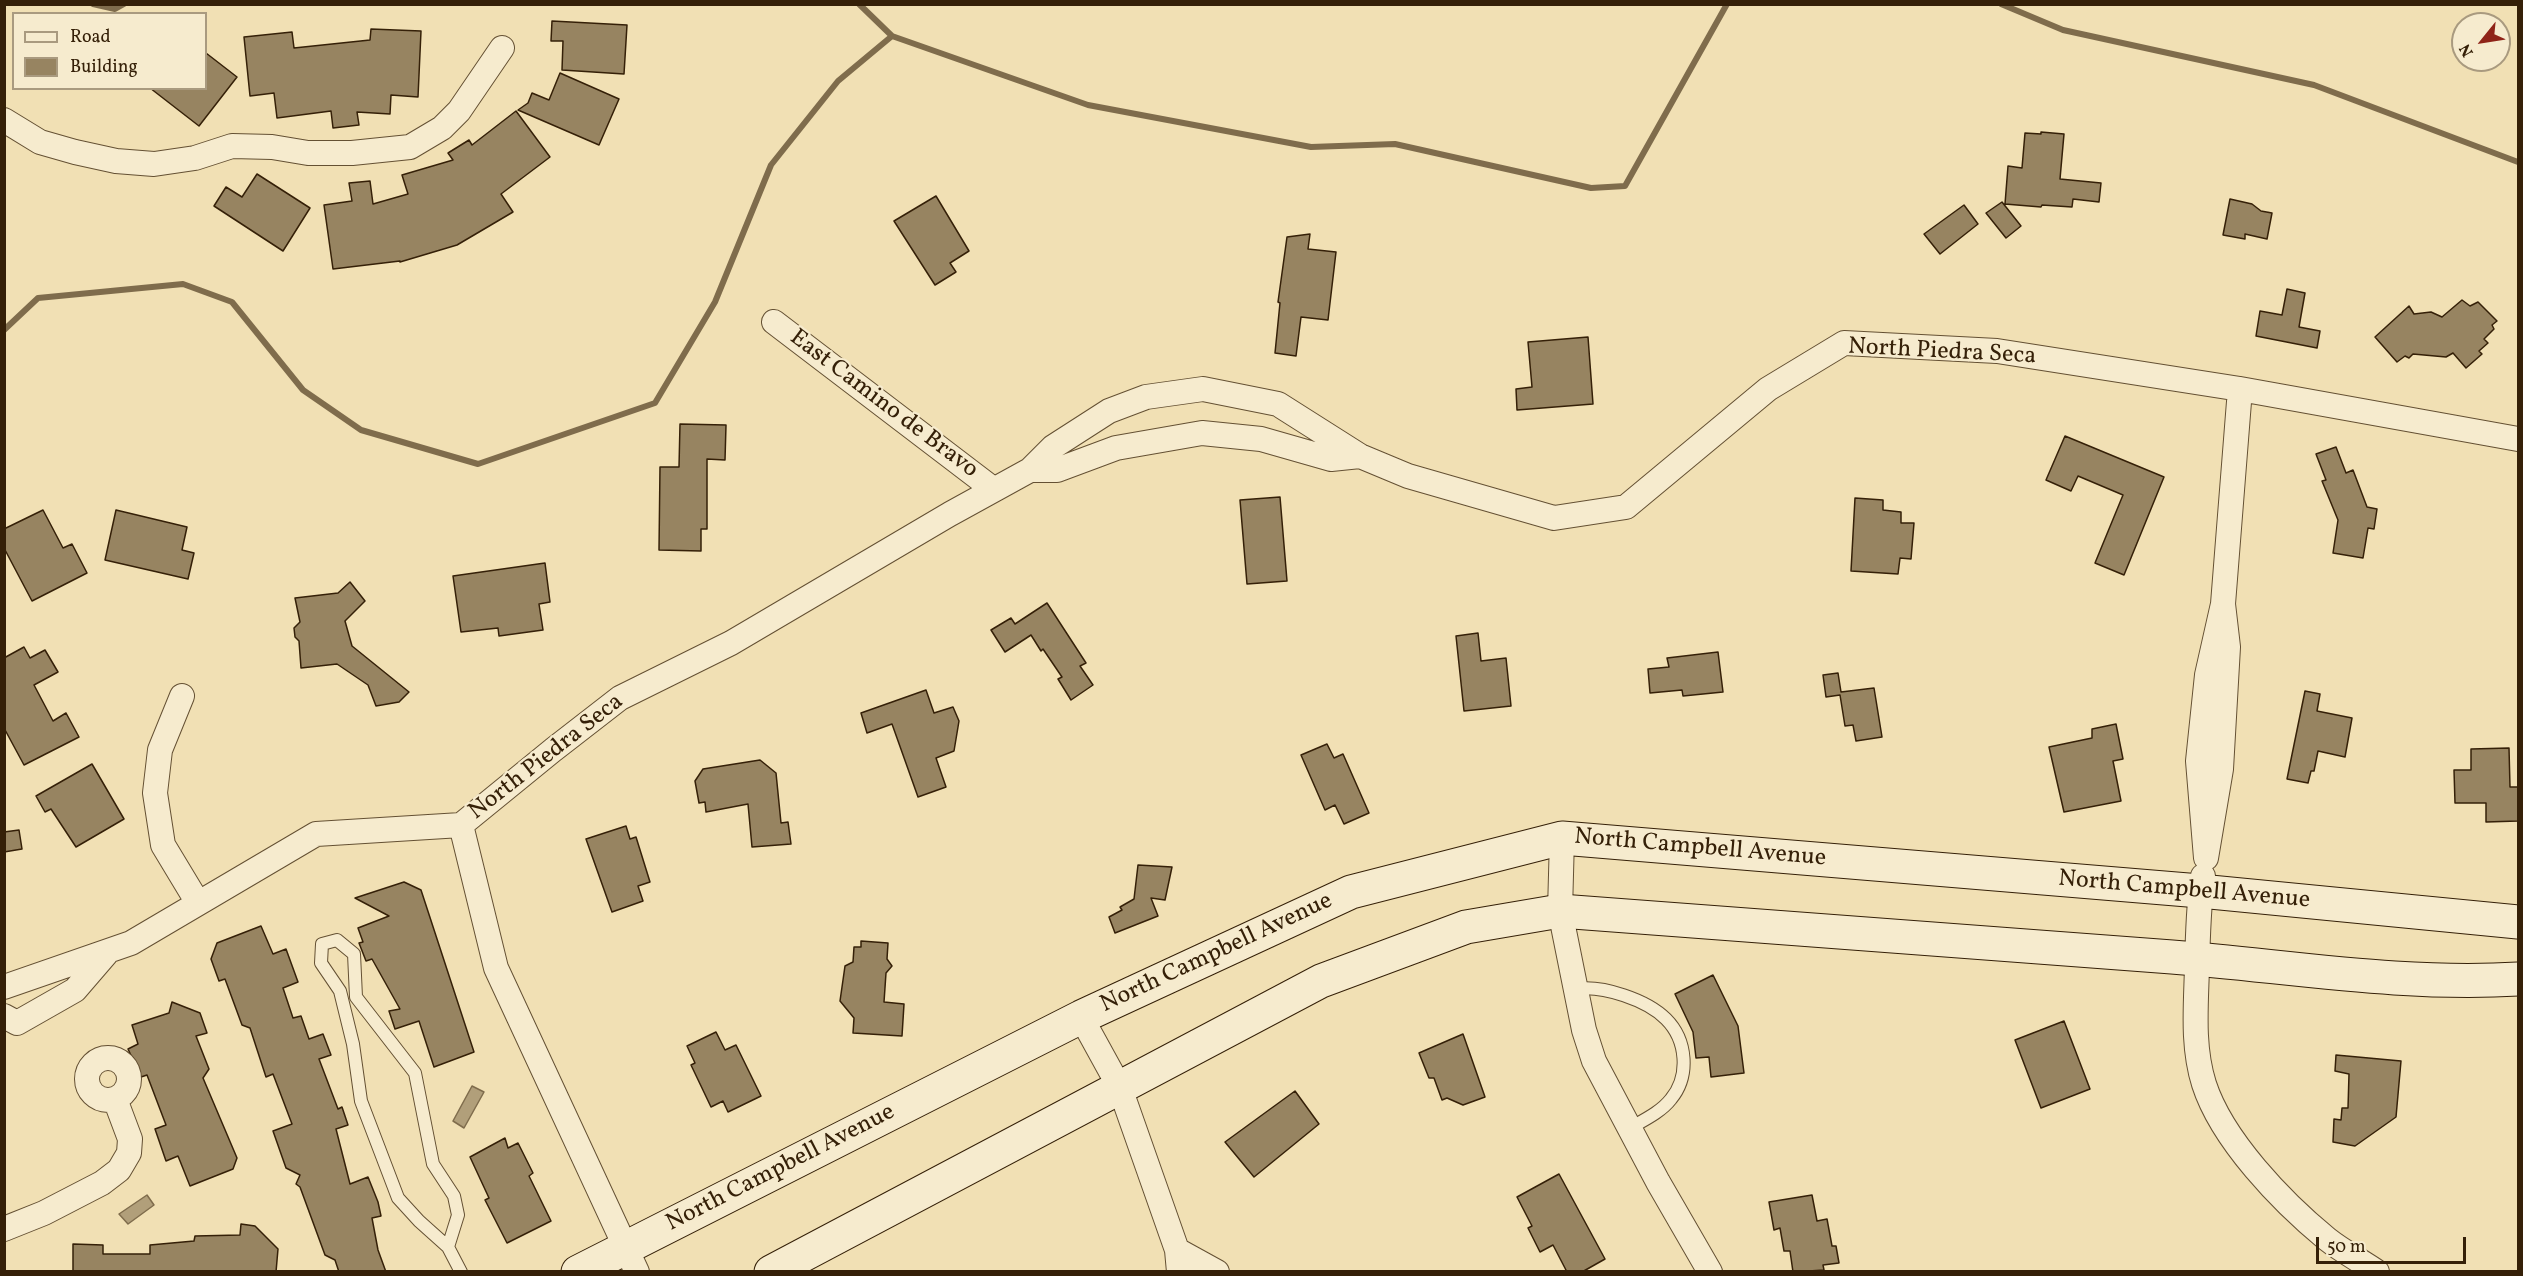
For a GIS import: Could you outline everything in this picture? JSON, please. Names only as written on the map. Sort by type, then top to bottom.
[{"type":"main road","name":"North Campbell Avenue","points":[[578,1272],[631,1260],[1082,1017],[1351,892],[1562,838],[2200,891],[2518,922]]},
{"type":"main road","points":[[771,1272],[1321,981],[1466,927],[1560,911],[2197,959],[2407,979],[2518,979]]},
{"type":"street","points":[[4,120],[40,142],[116,161],[154,164],[195,158],[232,146],[272,147],[319,153],[352,153],[410,147],[442,128],[459,111],[502,48]]},
{"type":"street","name":"East Camino de Bravo","points":[[774,321],[993,489]]},
{"type":"street","name":"North Piedra Seca","points":[[631,1260],[496,968],[461,825],[620,698],[732,643],[993,489],[1030,470],[1053,447],[1109,411],[1146,398],[1203,389],[1278,404],[1360,456],[1408,476],[1554,518],[1626,507],[1768,389],[1844,343],[1997,351],[2240,389],[2516,437]]},
{"type":"street","points":[[2240,389],[2223,604],[2207,675],[2198,761],[2206,858],[2200,891],[2197,959],[2195,1032],[2198,1064],[2214,1107],[2228,1132],[2253,1163],[2297,1211],[2329,1241],[2377,1272]]},
{"type":"street","name":"North Piedra Seca","points":[[1030,470],[1057,470],[1116,448],[1202,433],[1261,439],[1331,459],[1360,456]]},
{"type":"street","points":[[182,696],[160,750],[155,793],[163,844],[198,903]]},
{"type":"street","points":[[4,987],[108,953],[131,943],[316,834],[461,825]]},
{"type":"street","points":[[1562,838],[1560,911],[1584,1030],[1594,1061],[1658,1182],[1710,1272]]},
{"type":"street","points":[[4,1016],[17,1023],[75,990],[108,953]]},
{"type":"street","points":[[1082,1017],[1120,1088],[1178,1261],[1217,1272]]},
{"type":"street","points":[[4,1229],[44,1213],[102,1184],[119,1170],[129,1153],[130,1139],[115,1099]]},
{"type":"lane","points":[[448,1247],[458,1215],[454,1196],[433,1164],[415,1072],[356,998],[354,954],[337,940],[322,944],[321,963],[340,992],[353,1044],[361,1101],[398,1198],[448,1247],[461,1272]]},
{"type":"lane","points":[[1576,989],[1590,987],[1604,989],[1651,1008],[1665,1019],[1680,1043],[1684,1061],[1681,1083],[1659,1110],[1630,1128]]},
{"type":"shaded area","points":[[472,1086],[484,1092],[464,1128],[453,1121]]},
{"type":"shaded area","points":[[147,1195],[154,1205],[128,1224],[119,1214]]},
{"type":"building","points":[[552,21],[627,25],[624,74],[562,70],[563,41],[551,41]]},
{"type":"building","points":[[371,29],[421,31],[418,97],[391,95],[390,114],[357,112],[359,125],[333,128],[331,111],[277,118],[274,93],[250,96],[244,37],[292,32],[294,48],[370,40]]},
{"type":"building","points":[[207,54],[237,77],[199,126],[153,90],[207,90]]},
{"type":"building","points":[[560,73],[619,99],[599,145],[518,110],[528,103],[532,93],[549,100]]},
{"type":"building","points":[[516,111],[550,157],[501,194],[513,212],[457,245],[400,262],[333,269],[324,205],[352,201],[349,183],[370,181],[373,204],[408,194],[402,175],[453,160],[448,153],[469,140],[472,145]]},
{"type":"building","points":[[2041,132],[2064,134],[2060,179],[2101,183],[2099,202],[2073,199],[2072,207],[2005,204],[2008,166],[2022,168],[2025,133],[2041,134]]},
{"type":"building","points":[[257,174],[310,208],[283,251],[214,206],[226,187],[242,197]]},
{"type":"building","points":[[936,196],[969,251],[950,263],[956,272],[935,285],[894,221]]},
{"type":"building","points":[[2230,199],[2252,204],[2261,211],[2272,213],[2267,239],[2245,234],[2245,239],[2223,235]]},
{"type":"building","points":[[2002,202],[2021,226],[2006,238],[1986,213]]},
{"type":"building","points":[[1964,205],[1978,224],[1940,254],[1924,234]]},
{"type":"building","points":[[1310,234],[1308,249],[1336,252],[1328,320],[1301,317],[1296,356],[1275,353],[1280,303],[1278,302],[1287,237]]},
{"type":"building","points":[[2287,289],[2305,293],[2299,327],[2320,331],[2317,348],[2256,336],[2260,311],[2282,315]]},
{"type":"building","points":[[2462,300],[2470,306],[2478,302],[2497,321],[2492,325],[2494,329],[2484,339],[2488,343],[2479,351],[2482,354],[2466,368],[2453,353],[2446,357],[2413,354],[2397,362],[2375,337],[2409,306],[2414,314],[2431,312],[2442,317]]},
{"type":"building","points":[[1588,337],[1593,404],[1517,410],[1516,389],[1532,387],[1528,342]]},
{"type":"building","points":[[680,424],[726,425],[725,460],[707,459],[707,529],[701,529],[701,551],[659,550],[660,467],[679,467]]},
{"type":"building","points":[[2065,436],[2164,477],[2124,575],[2095,563],[2123,495],[2078,476],[2071,491],[2046,480]]},
{"type":"building","points":[[2336,447],[2346,473],[2353,470],[2367,507],[2377,509],[2374,529],[2368,528],[2363,558],[2333,553],[2338,520],[2322,481],[2326,480],[2316,454]]},
{"type":"building","points":[[1280,497],[1287,581],[1247,584],[1240,500]]},
{"type":"building","points":[[1855,498],[1883,500],[1883,510],[1901,512],[1901,523],[1914,523],[1911,559],[1900,558],[1898,574],[1851,571]]},
{"type":"building","points":[[43,510],[63,548],[72,544],[87,573],[32,601],[4,548],[4,529]]},
{"type":"building","points":[[116,510],[187,527],[182,550],[194,553],[188,579],[105,560]]},
{"type":"building","points":[[545,563],[550,602],[539,604],[543,630],[499,636],[498,628],[461,632],[453,576]]},
{"type":"building","points":[[350,582],[365,601],[345,621],[352,646],[409,692],[399,702],[376,706],[368,685],[337,664],[301,668],[299,641],[295,637],[294,628],[300,622],[295,598],[338,593]]},
{"type":"building","points":[[1047,603],[1086,663],[1080,666],[1093,685],[1071,700],[1058,679],[1062,677],[1031,635],[1005,652],[991,630],[1011,618],[1015,624]]},
{"type":"building","points":[[1478,633],[1481,661],[1506,658],[1511,706],[1464,711],[1456,636]]},
{"type":"building","points":[[24,647],[30,658],[45,650],[58,672],[34,685],[53,721],[66,713],[79,737],[24,765],[4,728],[4,658]]},
{"type":"building","points":[[1718,652],[1723,692],[1683,696],[1682,690],[1650,693],[1648,669],[1669,667],[1667,658]]},
{"type":"building","points":[[1838,673],[1841,692],[1874,688],[1882,737],[1856,741],[1853,725],[1845,726],[1840,695],[1826,697],[1823,675]]},
{"type":"building","points":[[926,690],[934,713],[953,707],[959,721],[954,751],[936,758],[946,787],[918,797],[892,724],[867,733],[861,713]]},
{"type":"building","points":[[2305,691],[2320,694],[2317,711],[2352,718],[2345,757],[2318,751],[2314,771],[2311,771],[2308,783],[2287,779]]},
{"type":"building","points":[[2116,724],[2123,759],[2113,761],[2121,801],[2064,812],[2049,747],[2092,738],[2092,729]]},
{"type":"building","points":[[1327,744],[1334,758],[1343,754],[1369,813],[1344,824],[1335,805],[1325,810],[1301,755]]},
{"type":"building","points":[[2509,748],[2510,787],[2518,787],[2518,821],[2486,822],[2486,803],[2455,803],[2454,770],[2471,770],[2471,749]]},
{"type":"building","points":[[760,760],[776,773],[781,823],[788,822],[791,844],[752,847],[748,804],[706,812],[705,802],[699,803],[695,781],[703,769]]},
{"type":"building","points":[[92,764],[124,819],[76,847],[51,809],[45,812],[36,796]]},
{"type":"building","points":[[626,826],[630,839],[636,837],[650,882],[638,886],[643,901],[612,912],[586,839]]},
{"type":"building","points":[[19,830],[22,849],[4,852],[4,832]]},
{"type":"building","points":[[1138,865],[1172,867],[1165,900],[1151,898],[1158,916],[1115,933],[1109,917],[1122,910],[1120,907],[1134,899]]},
{"type":"building","points":[[404,882],[421,890],[474,1052],[434,1067],[419,1021],[395,1029],[389,1011],[400,1009],[372,959],[366,961],[359,943],[363,942],[358,928],[389,916],[355,898]]},
{"type":"building","points":[[261,926],[273,954],[286,949],[298,982],[283,988],[293,1018],[301,1016],[309,1039],[323,1034],[331,1055],[319,1059],[338,1109],[342,1107],[348,1125],[336,1129],[350,1184],[368,1177],[378,1202],[381,1216],[372,1218],[378,1250],[386,1272],[339,1272],[335,1260],[325,1255],[300,1187],[296,1184],[300,1175],[286,1168],[273,1131],[292,1124],[273,1074],[266,1077],[250,1028],[242,1025],[225,979],[219,981],[211,959],[217,943]]},
{"type":"building","points":[[861,941],[888,943],[887,959],[892,966],[886,973],[884,1002],[904,1004],[902,1036],[853,1033],[854,1018],[840,1001],[845,966],[853,962],[854,947],[861,947]]},
{"type":"building","points":[[1713,975],[1738,1026],[1744,1073],[1711,1077],[1709,1057],[1696,1058],[1693,1032],[1675,994]]},
{"type":"building","points":[[172,1002],[200,1013],[207,1033],[196,1036],[209,1069],[203,1078],[237,1158],[233,1169],[190,1186],[178,1156],[166,1161],[155,1129],[166,1125],[147,1075],[141,1077],[128,1049],[138,1044],[132,1025],[169,1013]]},
{"type":"building","points":[[2064,1021],[2090,1089],[2041,1108],[2015,1040]]},
{"type":"building","points":[[716,1032],[725,1050],[736,1045],[761,1096],[728,1112],[723,1101],[711,1107],[691,1065],[695,1063],[687,1046]]},
{"type":"building","points":[[1463,1034],[1485,1097],[1463,1105],[1447,1098],[1442,1100],[1434,1078],[1429,1078],[1419,1053]]},
{"type":"building","points":[[2336,1055],[2401,1061],[2396,1117],[2355,1146],[2333,1142],[2334,1119],[2341,1120],[2342,1108],[2348,1108],[2349,1074],[2335,1071]]},
{"type":"building","points":[[1295,1091],[1319,1124],[1254,1177],[1225,1142]]},
{"type":"building","points":[[505,1138],[508,1148],[518,1143],[533,1173],[529,1176],[551,1221],[507,1243],[485,1200],[489,1198],[470,1157]]},
{"type":"building","points":[[1559,1174],[1605,1259],[1582,1272],[1567,1272],[1553,1245],[1540,1252],[1528,1228],[1532,1226],[1517,1197]]},
{"type":"building","points":[[1812,1195],[1817,1221],[1827,1219],[1832,1246],[1836,1246],[1839,1263],[1823,1265],[1824,1270],[1793,1272],[1790,1251],[1784,1251],[1780,1228],[1774,1230],[1769,1202]]},
{"type":"building","points":[[241,1224],[255,1226],[278,1249],[276,1272],[73,1272],[73,1244],[103,1245],[103,1254],[150,1254],[150,1245],[194,1241],[195,1236],[240,1235]]},
{"type":"waterway","points":[[93,4],[115,9],[124,4]]},
{"type":"waterway","points":[[859,4],[892,36]]},
{"type":"waterway","points":[[4,330],[38,298],[183,284],[232,302],[303,390],[361,430],[478,464],[655,403],[715,302],[771,165],[838,81],[892,36],[1088,105],[1311,147],[1395,144],[1591,188],[1625,186],[1727,4]]},
{"type":"waterway","points":[[2001,4],[2063,30],[2314,85],[2518,162]]}]
